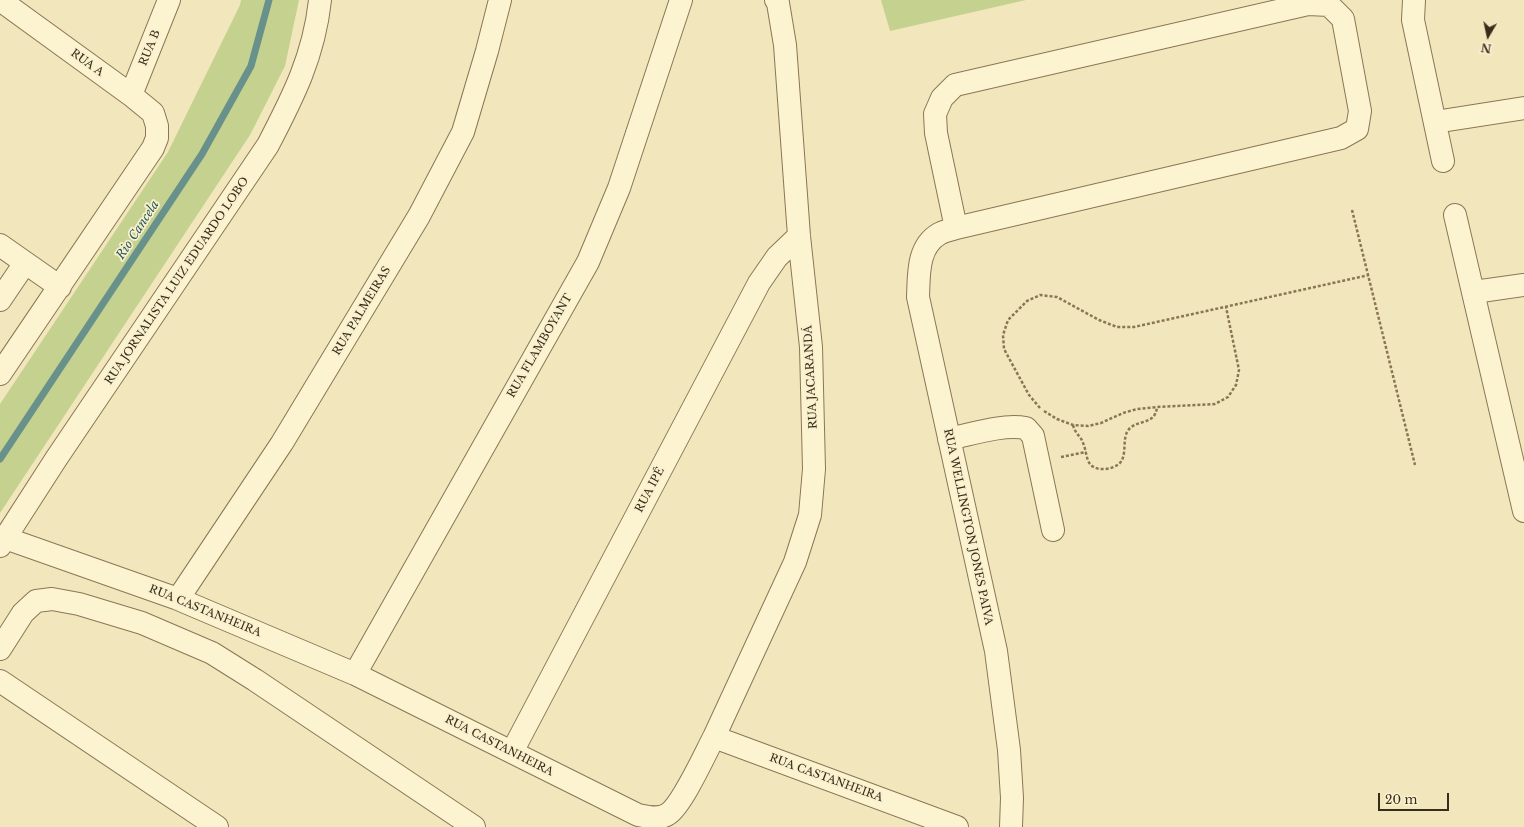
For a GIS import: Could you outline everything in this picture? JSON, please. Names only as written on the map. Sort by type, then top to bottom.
[{"type":"street","name":"RUA A","points":[[0,0],[131,95],[153,113],[157,126],[157,138],[153,148],[60,288]]},
{"type":"street","name":"RUA B","points":[[131,95],[169,0]]},
{"type":"street","name":"RUA JORNALISTA LUIZ EDUARDO LOBO","points":[[3,542],[56,459],[268,145],[293,98],[308,60],[320,0]]},
{"type":"street","name":"RUA PALMEIRAS","points":[[178,599],[282,442],[419,216],[463,132],[487,51],[500,0]]},
{"type":"street","name":"RUA FLAMBOYANT","points":[[355,674],[588,262],[619,188],[681,0]]},
{"type":"street","name":"RUA JACARANDÁ","points":[[714,737],[795,562],[810,515],[814,468],[811,347],[799,236],[785,45],[778,3],[776,0]]},
{"type":"street","points":[[1414,0],[1413,20],[1443,161]]},
{"type":"street","points":[[1308,4],[1329,5],[1343,19],[1360,111],[1356,129],[1341,138],[947,231],[935,114],[942,98],[955,85],[1308,4]]},
{"type":"street","points":[[1435,122],[1524,108]]},
{"type":"street","points":[[1455,215],[1520,471],[1524,511]]},
{"type":"street","name":"RUA WELLINGTON JONES PAIVA","points":[[947,231],[926,246],[919,268],[918,297],[996,651],[1009,750],[1012,798],[1011,827]]},
{"type":"street","name":"RUA IPÊ","points":[[512,752],[759,283],[777,257],[799,236]]},
{"type":"street","points":[[0,246],[60,288],[0,374]]},
{"type":"street","points":[[0,300],[25,263]]},
{"type":"street","points":[[1474,292],[1524,285]]},
{"type":"street","points":[[949,439],[1014,426],[1026,428],[1033,436],[1053,530]]},
{"type":"street","name":"RUA CASTANHEIRA","points":[[3,542],[178,599],[355,674],[638,815],[653,818],[668,815],[678,804],[714,737],[957,827]]},
{"type":"street","points":[[0,649],[23,613],[36,601],[52,599],[79,604],[142,623],[212,653],[255,680],[474,827]]},
{"type":"street","points":[[0,681],[216,827]]},
{"type":"path","points":[[1352,210],[1415,465]]},
{"type":"path","points":[[1226,307],[1239,370],[1236,385],[1228,397],[1214,404],[1137,409],[1123,413],[1101,423],[1088,426],[1073,425],[1057,419],[1041,410],[1029,395],[1004,349],[1003,335],[1008,320],[1027,301],[1040,295],[1057,297],[1099,320],[1116,327],[1134,327],[1369,275]]},
{"type":"path","points":[[1073,425],[1075,432],[1083,441],[1090,464],[1097,468],[1108,468],[1116,466],[1122,460],[1127,433],[1132,426],[1153,418],[1157,413],[1158,407]]},
{"type":"green space","points":[[241,0],[299,0],[285,66],[250,135],[0,513],[0,404],[168,152],[240,5]]},
{"type":"green space","points":[[881,0],[1026,0],[890,31]]},
{"type":"waterway","name":"Rio Cancela","points":[[0,459],[202,154],[251,66],[269,0]]}]
